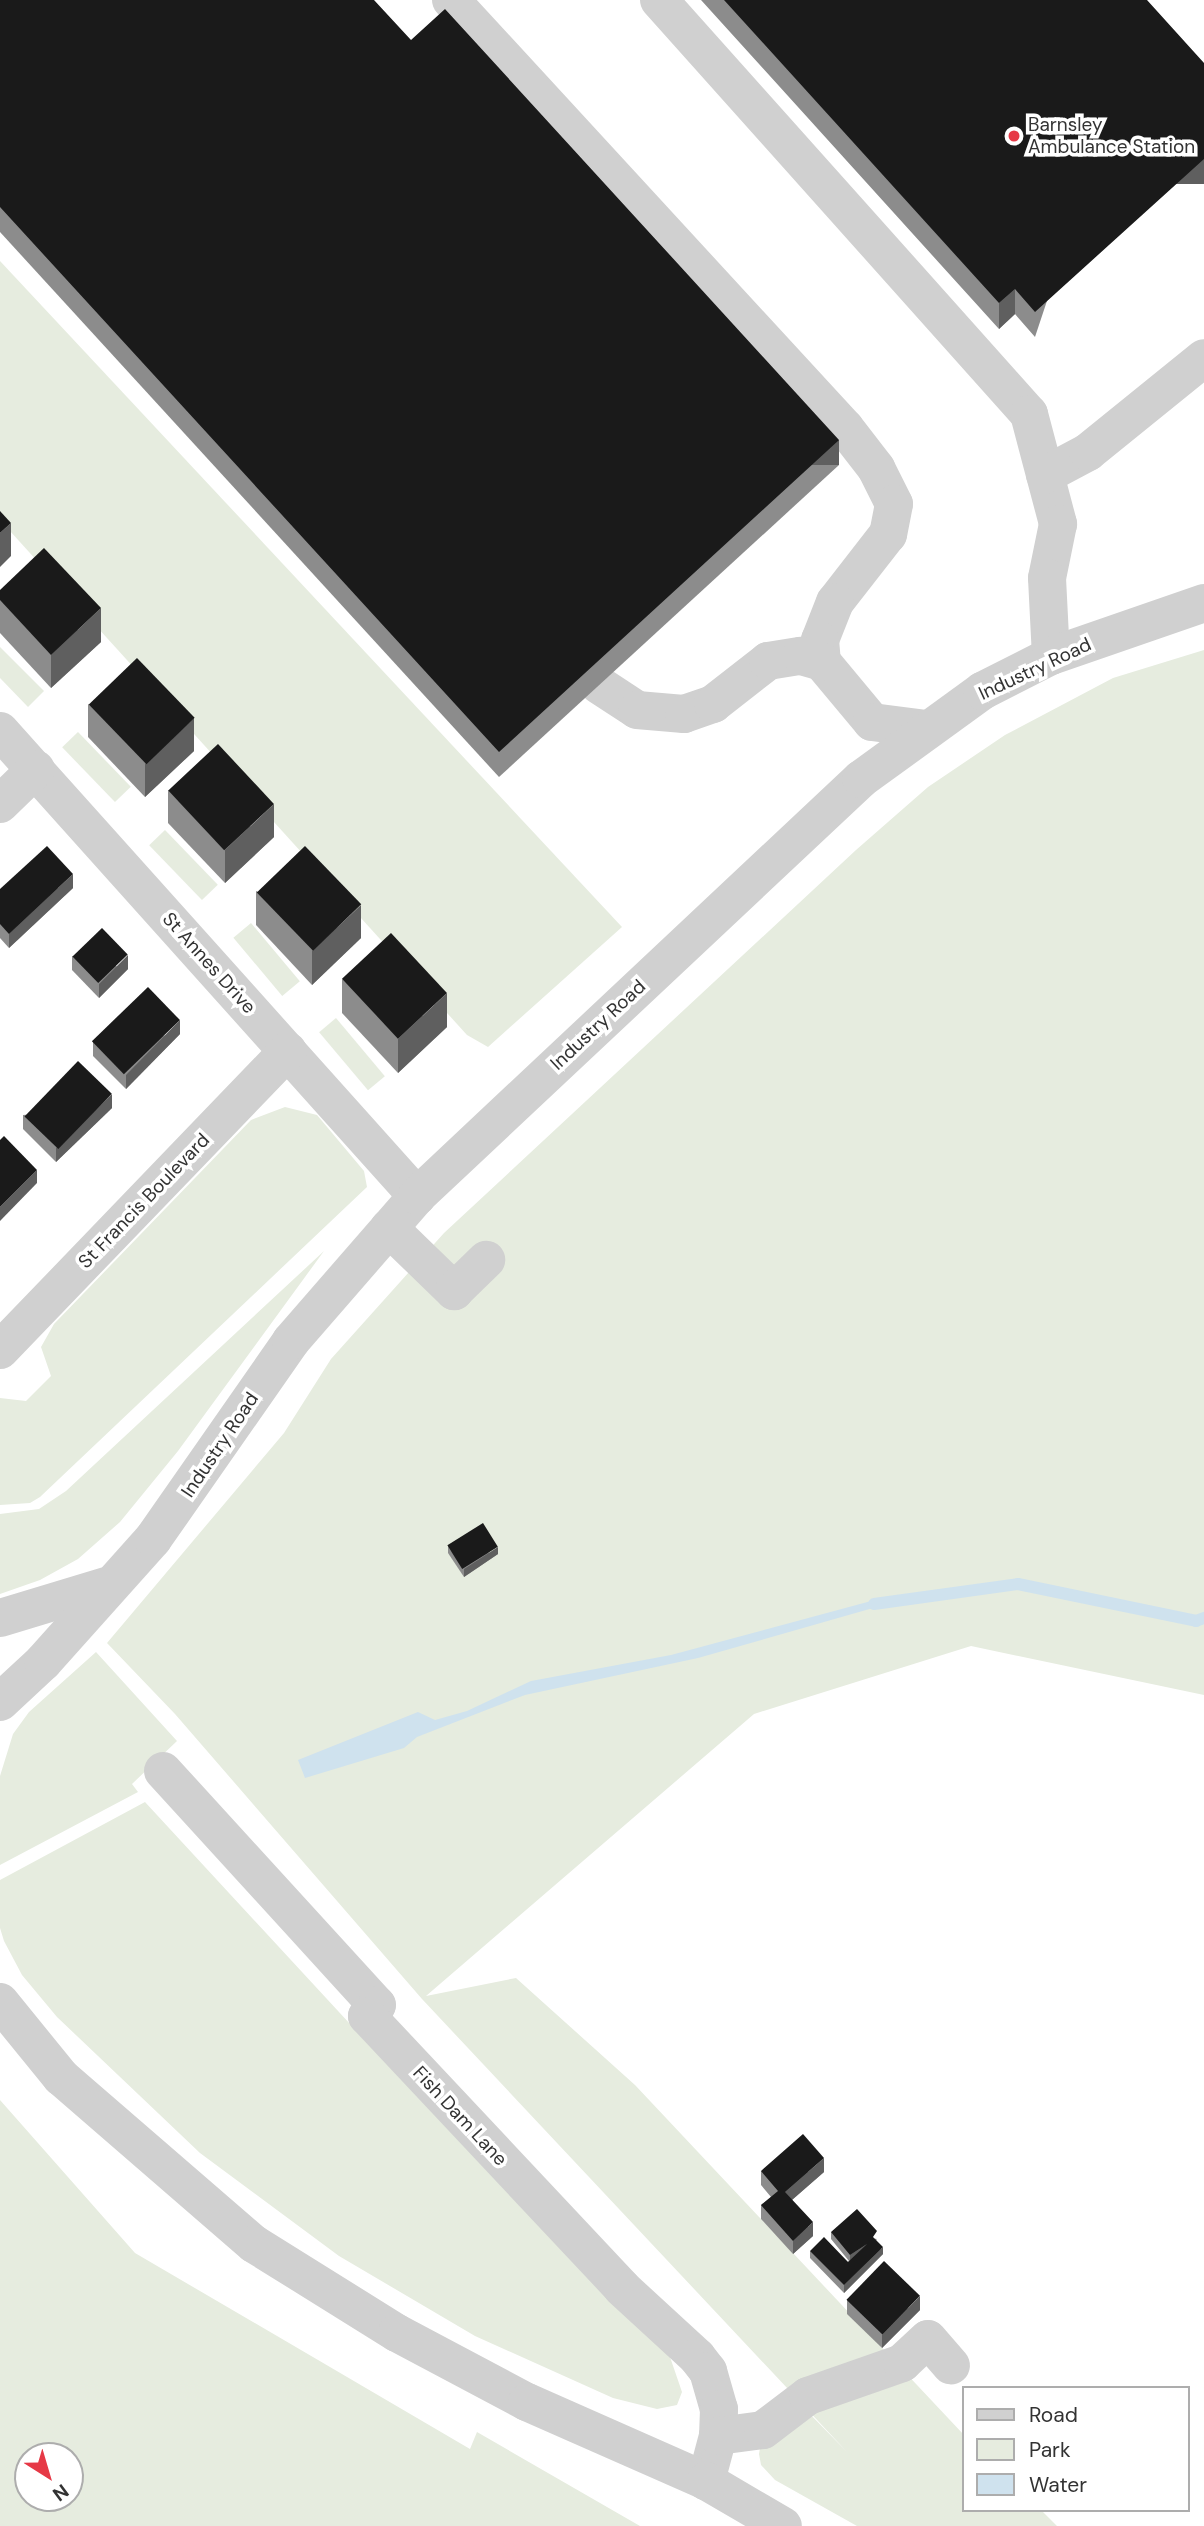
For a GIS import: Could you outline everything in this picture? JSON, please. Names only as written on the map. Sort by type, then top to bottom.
[{"type":"street","points":[[451,0],[845,428],[876,468],[894,504],[888,534],[835,602],[820,640],[822,662]]},
{"type":"street","points":[[659,0],[1029,414],[1058,524],[1046,578],[1051,656]]},
{"type":"street","points":[[1045,475],[1088,452],[1204,358]]},
{"type":"street","name":"Industry Road","points":[[0,1702],[43,1662],[106,1586],[153,1539],[291,1341],[417,1196],[861,779],[925,729],[982,691],[1051,656],[1204,603]]},
{"type":"street","points":[[599,684],[637,710],[684,714],[713,704],[768,661],[801,656],[822,662],[872,722],[925,729]]},
{"type":"street","points":[[861,779],[872,722]]},
{"type":"street","name":"St Annes Drive","points":[[0,731],[417,1196]]},
{"type":"street","points":[[0,804],[36,769]]},
{"type":"street","name":"St Francis Boulevard","points":[[7,1360],[288,1051]]},
{"type":"street","points":[[389,1228],[454,1291],[486,1260]]},
{"type":"street","name":"Industry Road","points":[[0,1618],[106,1586]]},
{"type":"street","name":"Fish Dam Lane","points":[[163,1771],[377,2006],[367,2016],[622,2288],[697,2357],[716,2394],[718,2436],[706,2481]]},
{"type":"street","points":[[0,2002],[61,2077],[254,2244],[397,2333],[527,2402],[706,2481],[783,2526]]},
{"type":"street","points":[[718,2436],[757,2433],[808,2396],[902,2363],[928,2339],[951,2365]]},
{"type":"green space","points":[[0,261],[622,927],[488,1047],[467,1035],[0,520]]},
{"type":"green space","points":[[0,647],[44,691],[28,707],[0,678]]},
{"type":"green space","points":[[1204,650],[1204,1695],[971,1646],[754,1714],[426,1996],[516,1978],[635,2085],[962,2433],[962,2512],[1043,2512],[1057,2526],[857,2526],[775,2480],[761,2465],[759,2454],[760,2448],[807,2411],[848,2453],[422,1999],[175,1714],[107,1643],[284,1433],[331,1359],[444,1233],[856,850],[928,787],[1005,735],[1113,678]]},
{"type":"green space","points":[[78,732],[131,787],[115,802],[62,747]]},
{"type":"green space","points":[[165,830],[218,885],[202,900],[149,845]]},
{"type":"green space","points":[[251,923],[300,981],[282,996],[233,938]]},
{"type":"green space","points":[[336,1018],[385,1076],[368,1090],[319,1032]]},
{"type":"green space","points":[[285,1107],[317,1115],[364,1171],[367,1187],[40,1497],[30,1503],[0,1505],[0,1398],[26,1401],[51,1376],[41,1347],[54,1324],[251,1120]]},
{"type":"green space","points":[[324,1251],[178,1451],[120,1522],[78,1559],[40,1580],[0,1594],[0,1514],[39,1509],[66,1491]]},
{"type":"green space","points":[[96,1652],[177,1741],[132,1784],[138,1792],[0,1865],[0,1776],[13,1734],[29,1712]]},
{"type":"green space","points":[[145,1802],[363,2038],[670,2357],[682,2392],[677,2405],[657,2409],[613,2398],[475,2336],[339,2256],[200,2153],[57,2017],[22,1975],[4,1941],[0,1928],[0,1880]]},
{"type":"green space","points":[[0,2100],[135,2253],[470,2449],[477,2432],[640,2526],[0,2526]]},
{"type":"water","points":[[886,1597],[887,1604],[698,1658],[525,1695],[417,1737],[404,1748],[305,1778],[298,1760],[418,1712],[435,1720],[467,1711],[531,1681],[671,1655]]},
{"type":"building","points":[[0,0],[374,0],[411,40],[445,9],[839,440],[499,752],[0,207]]},
{"type":"building","name":"Barnsley Ambulance Station","points":[[724,0],[1147,0],[1204,63],[1204,159],[1035,312],[1015,289],[999,303]]},
{"type":"building","points":[[0,511],[11,523],[0,533]]},
{"type":"building","points":[[44,548],[101,608],[51,655],[0,600],[0,590]]},
{"type":"building","points":[[137,658],[195,718],[146,764],[89,705]]},
{"type":"building","points":[[218,744],[274,804],[224,850],[168,790]]},
{"type":"building","points":[[47,846],[73,874],[9,934],[0,924],[0,889]]},
{"type":"building","points":[[305,846],[361,904],[313,951],[257,893]]},
{"type":"building","points":[[102,928],[128,955],[98,983],[73,956]]},
{"type":"building","points":[[391,933],[447,993],[398,1039],[342,979]]},
{"type":"building","points":[[148,987],[180,1020],[124,1074],[92,1041]]},
{"type":"building","points":[[78,1061],[112,1094],[58,1149],[25,1116]]},
{"type":"building","points":[[4,1136],[37,1170],[0,1207],[0,1140]]},
{"type":"building","points":[[483,1523],[498,1547],[462,1569],[447,1545]]},
{"type":"building","points":[[803,2134],[824,2158],[785,2192],[813,2222],[793,2241],[761,2205],[778,2191],[761,2171]]},
{"type":"building","points":[[857,2209],[877,2231],[873,2237],[883,2247],[844,2285],[810,2251],[824,2237],[848,2262],[867,2244],[850,2255],[831,2232]]},
{"type":"building","points":[[884,2261],[920,2296],[882,2335],[846,2300]]},
{"type":"waterway","points":[[874,1604],[1018,1584],[1196,1621],[1204,1618]]},
{"type":"place","name":"Barnsley Ambulance Station","points":[[1014,136]]}]
